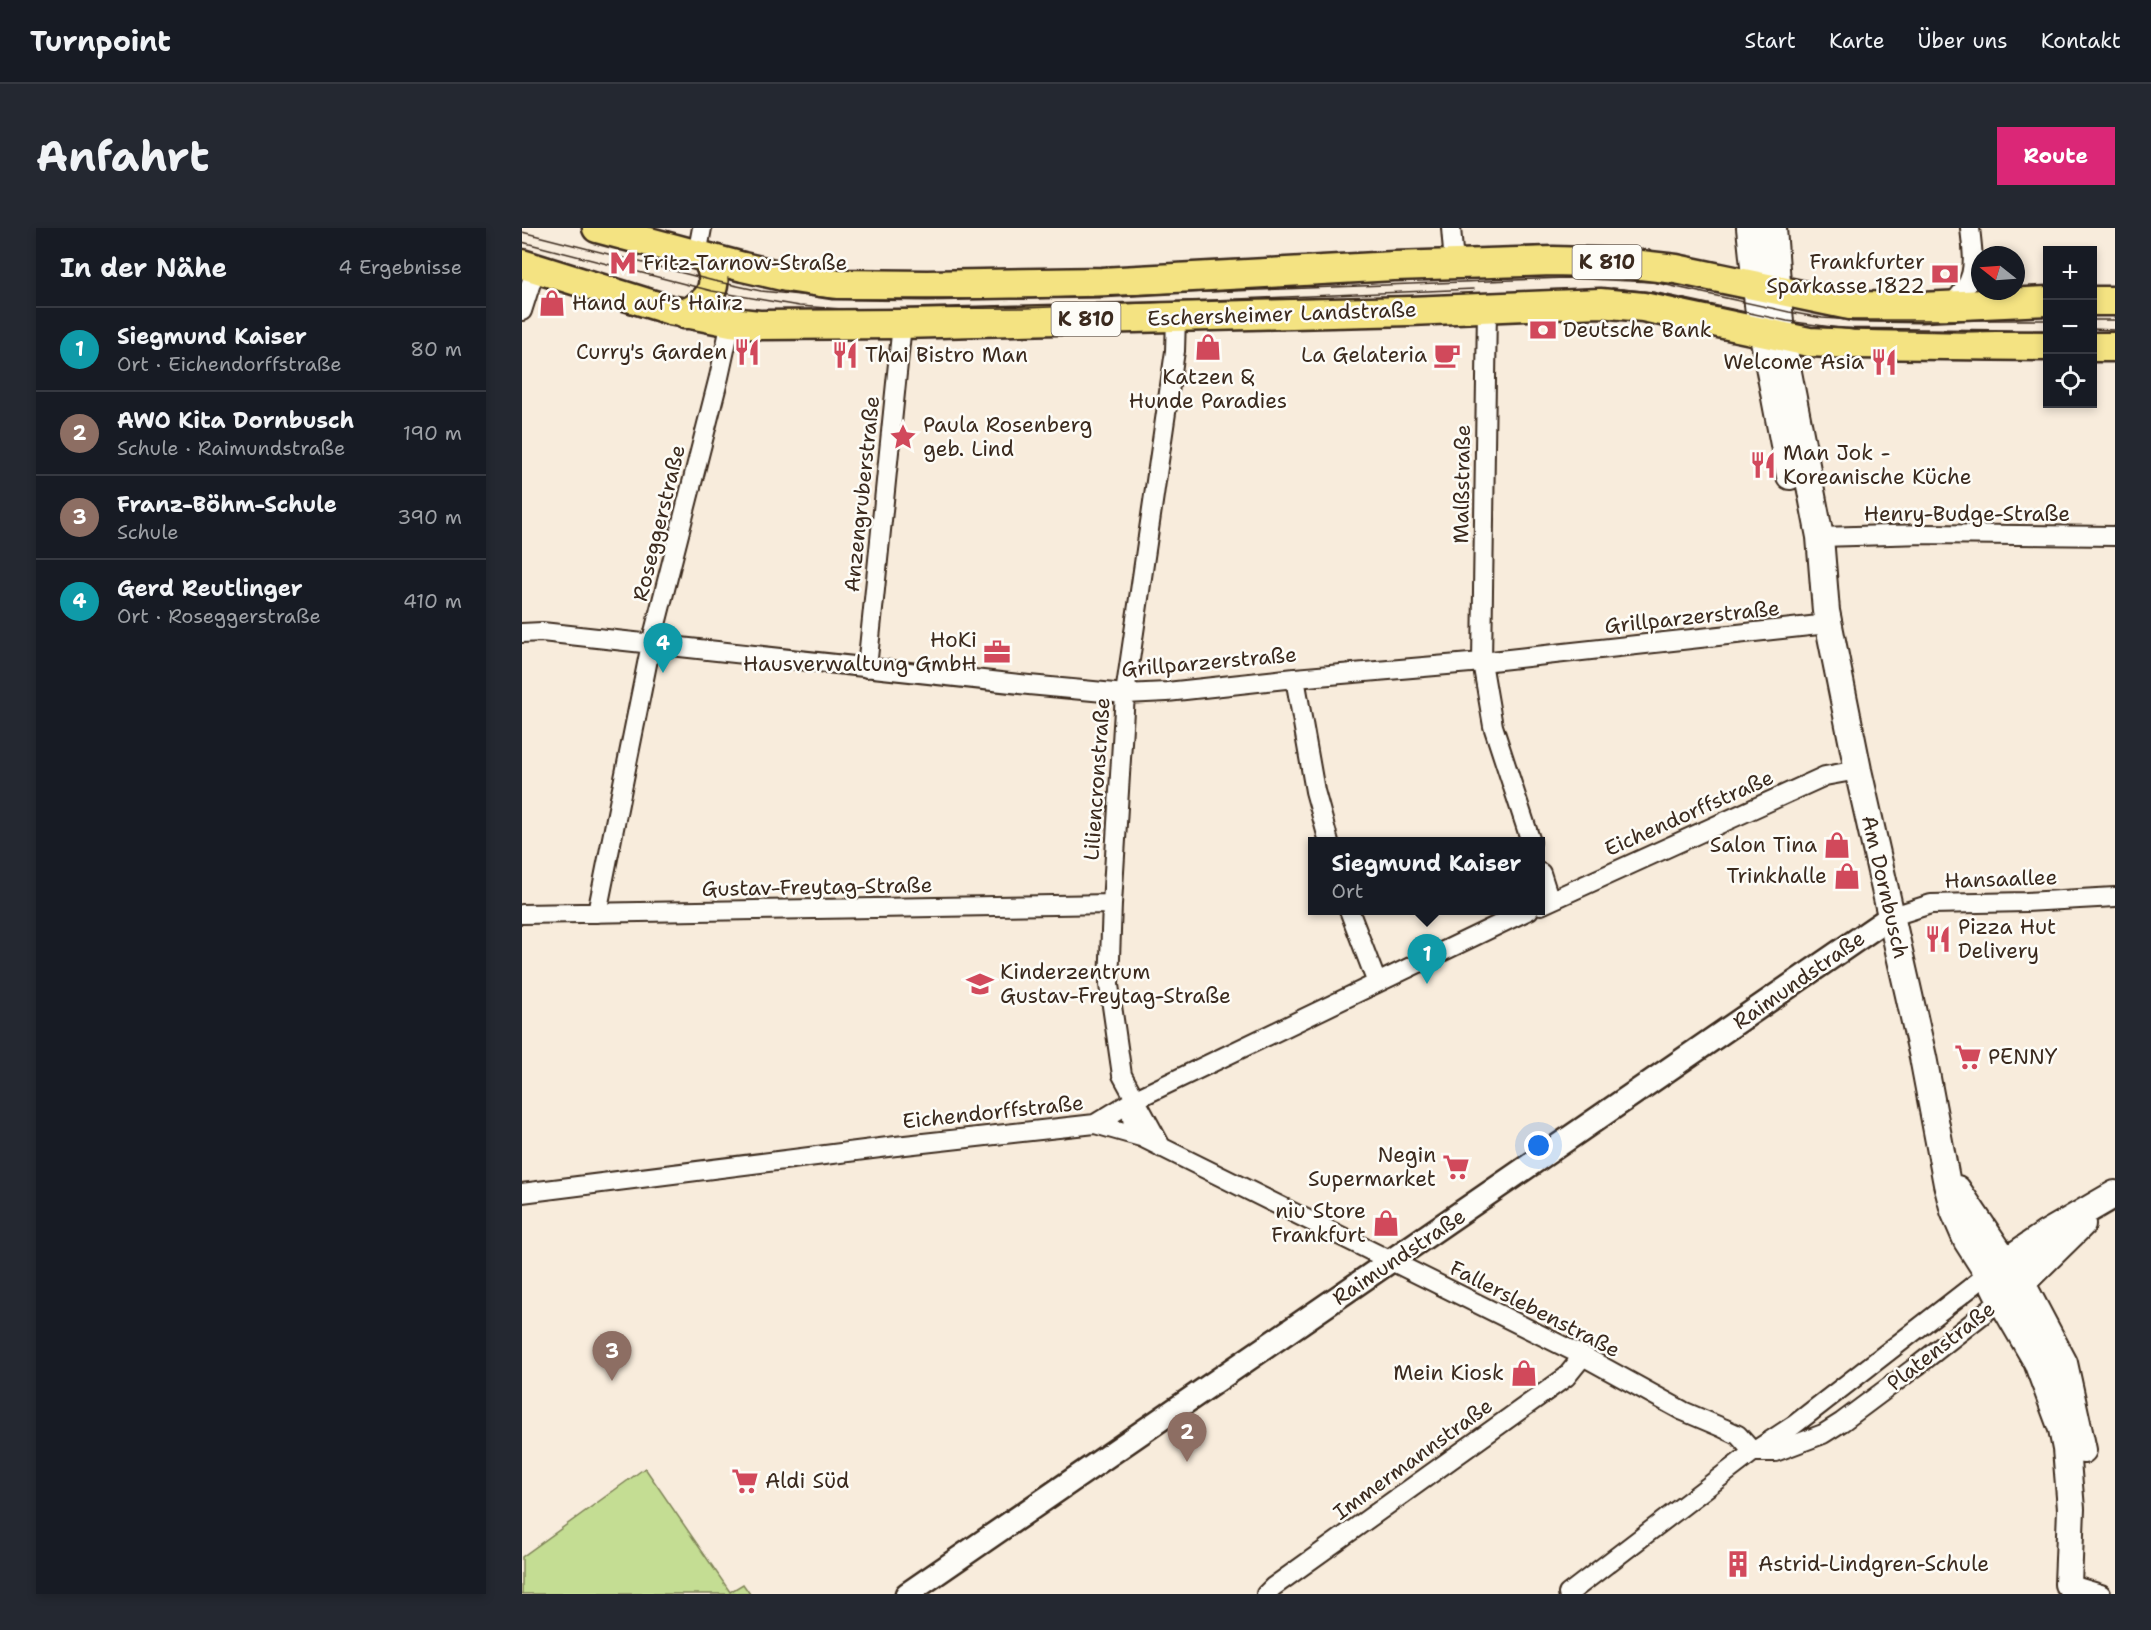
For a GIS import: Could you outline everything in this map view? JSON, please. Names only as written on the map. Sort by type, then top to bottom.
[{"type":"main road","name":"Eschersheimer Landstraße","points":[[597,228],[702,247],[787,277],[833,284],[1102,282],[1528,260],[1623,263],[1691,272],[1854,306],[1949,306],[2043,301]]},
{"type":"main road","points":[[1750,228],[1766,289],[1772,334]]},
{"type":"main road","points":[[1766,289],[1773,228]]},
{"type":"main road","points":[[686,314],[702,306],[712,291],[714,281],[711,266],[702,247]]},
{"type":"main road","name":"Eschersheimer Landstraße","points":[[529,266],[686,314],[731,322],[793,326],[1176,317],[1600,303],[1643,307],[1809,342],[2043,346]]},
{"type":"main road","points":[[2097,301],[2115,301]]},
{"type":"main road","name":"Am Dornbusch","points":[[1772,334],[1820,537],[1827,617],[1890,917],[1923,1057],[1954,1211],[1967,1241],[1997,1267]]},
{"type":"main road","name":"Am Dornbusch","points":[[1772,334],[1804,547],[1827,617]]},
{"type":"main road","points":[[2097,347],[2115,347]]},
{"type":"main road","name":"Platenstraße","points":[[1997,1267],[2046,1234],[2110,1197]]},
{"type":"main road","name":"Platenstraße","points":[[2001,1299],[2021,1283],[2110,1197]]},
{"type":"main road","points":[[1997,1267],[2021,1283],[2064,1363],[2083,1443],[2086,1514],[2081,1548],[2066,1589]]},
{"type":"main road","points":[[1997,1267],[2001,1299],[2037,1362],[2062,1429],[2071,1509],[2066,1589]]},
{"type":"street","points":[[1450,228],[1454,263]]},
{"type":"street","points":[[1949,306],[1963,293],[1971,278],[1970,228]]},
{"type":"street","points":[[522,311],[529,266]]},
{"type":"street","name":"Malßstraße","points":[[1487,308],[1482,662],[1493,726],[1529,837]]},
{"type":"street","name":"Liliencronstraße","points":[[1136,1099],[1122,1075],[1109,985],[1112,904],[1125,694],[1175,351],[1176,317]]},
{"type":"street","name":"Roseggerstraße","points":[[597,913],[651,644],[731,322]]},
{"type":"street","name":"Anzengruberstraße","points":[[867,668],[902,324]]},
{"type":"street","name":"Henry-Budge-Straße","points":[[1820,537],[1925,534],[2115,536]]},
{"type":"street","name":"Grillparzerstraße","points":[[522,633],[542,632],[1125,694],[1482,662],[1827,617]]},
{"type":"street","points":[[1295,678],[1315,791],[1328,837]]},
{"type":"street","name":"Eichendorffstraße","points":[[1545,903],[1825,777],[1858,770]]},
{"type":"street","name":"Hansaallee","points":[[1890,917],[1931,904],[2115,897]]},
{"type":"street","name":"Gustav-Freytag-Straße","points":[[522,914],[1112,904]]},
{"type":"street","points":[[1351,915],[1377,983]]},
{"type":"street","name":"Eichendorffstraße","points":[[522,1193],[896,1146],[1095,1125],[1136,1099],[1519,915]]},
{"type":"street","name":"Raimundstraße","points":[[907,1594],[1890,917]]},
{"type":"street","points":[[1136,1099],[1131,1115],[1133,1127],[1141,1137]]},
{"type":"street","points":[[1136,1099],[1162,1148]]},
{"type":"street","name":"Fallerslebenstraße","points":[[1095,1125],[1141,1137],[1583,1356],[1666,1402],[1738,1436],[1753,1452]]},
{"type":"street","name":"Platenstraße","points":[[1568,1594],[1753,1452],[1794,1425],[1997,1267]]},
{"type":"street","name":"Platenstraße","points":[[1753,1452],[1775,1452],[1822,1434],[1842,1422],[2001,1299]]},
{"type":"street","name":"Immermannstraße","points":[[1266,1594],[1566,1377],[1583,1356]]},
{"type":"street","points":[[2066,1589],[2101,1594]]},
{"type":"green space","points":[[645,1468],[730,1592],[743,1584],[750,1594],[522,1594],[522,1557]]},
{"type":"tram line","points":[[522,232],[761,291],[840,299],[1026,299],[1565,278],[1653,282],[1822,318],[2043,320]]},
{"type":"tram line","points":[[522,242],[712,291],[799,306],[842,309],[1026,308],[1474,289]]},
{"type":"tram line","points":[[1612,288],[1653,292],[1787,321],[1854,330],[1961,332],[2043,330]]},
{"type":"tram line","points":[[2097,320],[2115,320]]},
{"type":"tram line","points":[[2097,329],[2115,330]]},
{"type":"place","name":"Fritz-Tarnow-Straße","points":[[623,263]]},
{"type":"place","name":"Frankfurter Sparkasse 1822","points":[[1945,274]]},
{"type":"place","name":"Hand auf's Hairz","points":[[552,303]]},
{"type":"place","name":"Deutsche Bank","points":[[1543,330]]},
{"type":"place","name":"Katzen & Hunde Paradies","points":[[1208,347]]},
{"type":"place","name":"Curry's Garden","points":[[747,352]]},
{"type":"place","name":"Thai Bistro Man","points":[[845,355]]},
{"type":"place","name":"La Gelateria","points":[[1447,355]]},
{"type":"place","name":"Welcome Asia","points":[[1884,362]]},
{"type":"place","name":"Paula Rosenberg geb. Lind","points":[[903,437]]},
{"type":"place","name":"Man Jok - Koreanische Küche","points":[[1763,465]]},
{"type":"place","name":"HoKi Hausverwaltung GmbH","points":[[997,652]]},
{"type":"place","name":"Gerd Reutlinger","points":[[663,673]]},
{"type":"place","name":"Salon Tina","points":[[1837,845]]},
{"type":"place","name":"Trinkhalle","points":[[1847,876]]},
{"type":"place","name":"Pizza Hut Delivery","points":[[1938,939]]},
{"type":"place","name":"Kinderzentrum Gustav-Freytag-Straße","points":[[980,984]]},
{"type":"place","name":"Siegmund Kaiser","points":[[1427,984]]},
{"type":"place","name":"PENNY","points":[[1968,1057]]},
{"type":"place","name":"Negin Supermarket","points":[[1456,1167]]},
{"type":"place","name":"niu Store Frankfurt","points":[[1386,1223]]},
{"type":"place","name":"Mein Kiosk","points":[[1524,1373]]},
{"type":"place","name":"Franz-Böhm-Schule","points":[[612,1381]]},
{"type":"place","name":"AWO Kita Dornbusch","points":[[1187,1462]]},
{"type":"place","name":"Aldi Süd","points":[[745,1481]]},
{"type":"place","name":"Astrid-Lindgren-Schule","points":[[1738,1564]]}]
